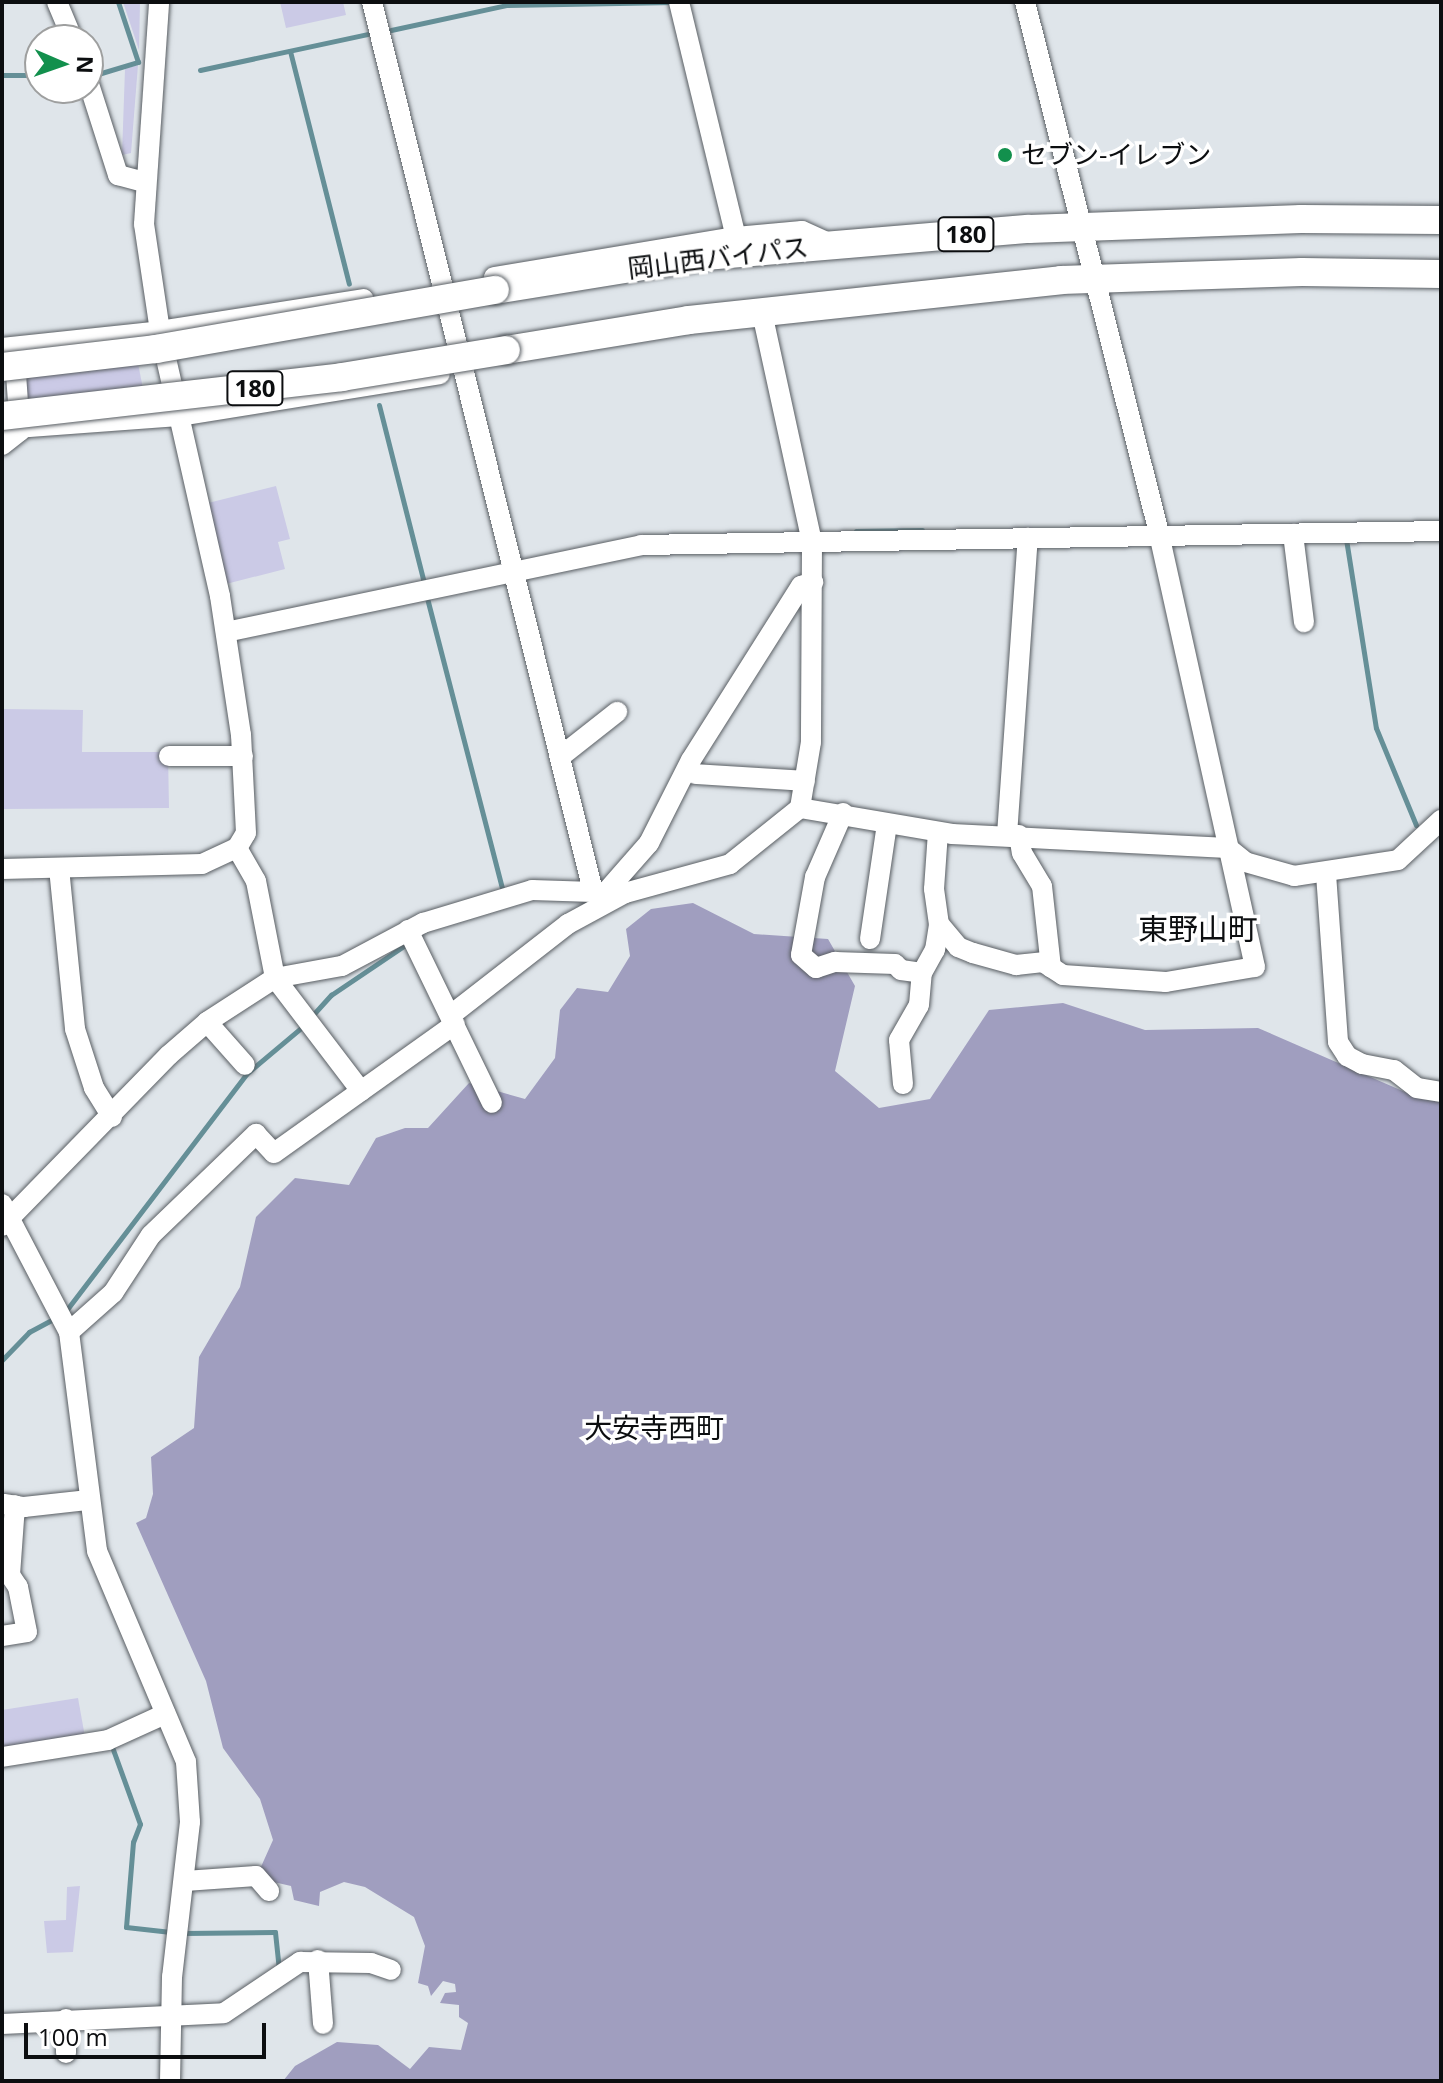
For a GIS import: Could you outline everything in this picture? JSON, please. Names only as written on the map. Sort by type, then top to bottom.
[{"type":"highway","name":"岡山西バイパス","points":[[2,367],[156,349],[705,256],[1080,226],[1441,220]]},
{"type":"highway","name":"180","points":[[8,425],[897,294],[1092,278],[1441,274]]},
{"type":"street","points":[[57,2],[66,24]]},
{"type":"street","points":[[2,869],[202,864],[237,848],[246,833],[243,756],[226,632],[160,331],[144,224],[159,2]]},
{"type":"street","points":[[372,2],[560,757],[608,892]]},
{"type":"street","points":[[679,2],[736,237]]},
{"type":"street","points":[[939,924],[958,947],[1016,965],[1043,962],[1063,975],[1186,982],[1255,967],[1160,537],[1092,278],[1025,2]]},
{"type":"street","points":[[95,104],[118,175],[145,182]]},
{"type":"street","points":[[2,348],[160,331],[736,237],[802,231],[831,244]]},
{"type":"street","points":[[8,425],[179,416],[764,322],[897,294]]},
{"type":"street","points":[[170,2081],[172,1977],[185,1881],[191,1799],[186,1762],[113,1596],[87,1500],[69,1332],[5,1217],[207,1022],[275,978],[342,966],[532,890],[608,892],[730,864],[800,808],[811,742],[808,584],[812,542],[764,322]]},
{"type":"street","points":[[2,445],[8,425],[15,360],[26,346]]},
{"type":"street","points":[[226,632],[641,545],[1441,531]]},
{"type":"street","points":[[1293,534],[1304,622]]},
{"type":"street","points":[[1028,538],[1013,835],[1042,886],[1051,968]]},
{"type":"street","points":[[69,1332],[113,1293],[151,1235],[256,1134],[274,1153],[361,1091],[608,892],[649,843],[691,760],[808,584]]},
{"type":"street","points":[[560,757],[617,712]]},
{"type":"street","points":[[169,756],[243,756]]},
{"type":"street","points":[[695,774],[805,781]]},
{"type":"street","points":[[800,808],[843,813],[938,832],[1228,848],[1263,869],[1326,874],[1398,860],[1441,820]]},
{"type":"street","points":[[843,813],[815,877],[801,955],[816,968],[835,962],[895,964],[901,970],[922,973]]},
{"type":"street","points":[[870,939],[887,824]]},
{"type":"street","points":[[903,1084],[899,1040],[919,1005],[922,973],[935,950],[939,924],[934,889],[938,832]]},
{"type":"street","points":[[237,848],[256,881],[275,978],[361,1091]]},
{"type":"street","points":[[59,868],[75,1029],[94,1088],[112,1117]]},
{"type":"street","points":[[1326,874],[1338,1042],[1347,1056],[1362,1064],[1394,1070],[1417,1088],[1441,1092]]},
{"type":"street","points":[[411,936],[492,1103]]},
{"type":"street","points":[[207,1022],[245,1065]]},
{"type":"street","points":[[2,1636],[27,1632],[18,1587],[10,1575],[8,1504],[87,1500]]},
{"type":"street","points":[[2,1757],[108,1740],[165,1714]]},
{"type":"street","points":[[185,1881],[256,1876],[269,1891]]},
{"type":"street","points":[[318,1960],[323,2024]]},
{"type":"street","points":[[2,2024],[224,2013],[290,1967],[318,1960],[371,1963],[391,1970]]},
{"type":"street","points":[[66,2019],[66,2053]]},
{"type":"shaded area","points":[[123,2],[140,2],[139,50]]},
{"type":"shaded area","points":[[280,2],[343,2],[346,15],[286,28]]},
{"type":"shaded area","points":[[138,65],[131,153],[122,155],[125,69]]},
{"type":"shaded area","points":[[133,338],[147,409],[26,425],[25,354]]},
{"type":"shaded area","points":[[276,486],[290,539],[278,542],[285,569],[226,584],[208,503]]},
{"type":"shaded area","points":[[2,709],[83,710],[82,752],[168,752],[169,808],[2,809]]},
{"type":"shaded area","points":[[693,903],[754,934],[828,939],[855,986],[835,1071],[879,1108],[930,1099],[989,1010],[1063,1003],[1145,1030],[1258,1028],[1421,1099],[1441,1102],[1441,2081],[283,2081],[295,2066],[337,2042],[378,2045],[410,2069],[429,2047],[461,2050],[468,2023],[459,2017],[459,2005],[440,2003],[445,1993],[456,1992],[455,1984],[443,1981],[431,1996],[428,1986],[418,1983],[425,1946],[414,1917],[365,1887],[344,1882],[320,1892],[319,1906],[294,1900],[291,1886],[265,1880],[260,1869],[273,1840],[260,1799],[223,1748],[206,1681],[136,1523],[146,1518],[153,1494],[151,1457],[194,1428],[199,1357],[240,1287],[256,1217],[295,1178],[349,1185],[376,1138],[405,1128],[428,1128],[469,1083],[525,1099],[555,1058],[560,1010],[577,988],[608,992],[630,956],[626,929],[651,909]]},
{"type":"shaded area","points":[[78,1698],[85,1737],[2,1751],[2,1710]]},
{"type":"shaded area","points":[[80,1886],[73,1952],[47,1953],[44,1921],[66,1920],[67,1887]]},
{"type":"waterway","points":[[104,72],[138,62],[118,2]]},
{"type":"waterway","points":[[391,30],[507,5],[674,2]]},
{"type":"waterway","points":[[200,70],[373,33]]},
{"type":"waterway","points":[[290,51],[349,284]]},
{"type":"waterway","points":[[2,75],[24,75]]},
{"type":"waterway","points":[[379,405],[424,583]]},
{"type":"waterway","points":[[856,531],[922,530]]},
{"type":"waterway","points":[[1346,539],[1376,728],[1416,825]]},
{"type":"waterway","points":[[427,598],[503,892]]},
{"type":"waterway","points":[[311,1017],[331,995],[408,943]]},
{"type":"waterway","points":[[65,1312],[246,1074],[302,1027]]},
{"type":"waterway","points":[[2,1360],[29,1332],[53,1319]]},
{"type":"waterway","points":[[111,1744],[140,1824],[133,1842],[126,1927],[171,1932]]},
{"type":"waterway","points":[[184,1933],[275,1932],[279,1969]]},
{"type":"place","name":"セブン-イレブン","points":[[1005,155]]},
{"type":"district","name":"東野山町","points":[[1198,929]]},
{"type":"district","name":"大安寺西町","points":[[654,1427]]}]
